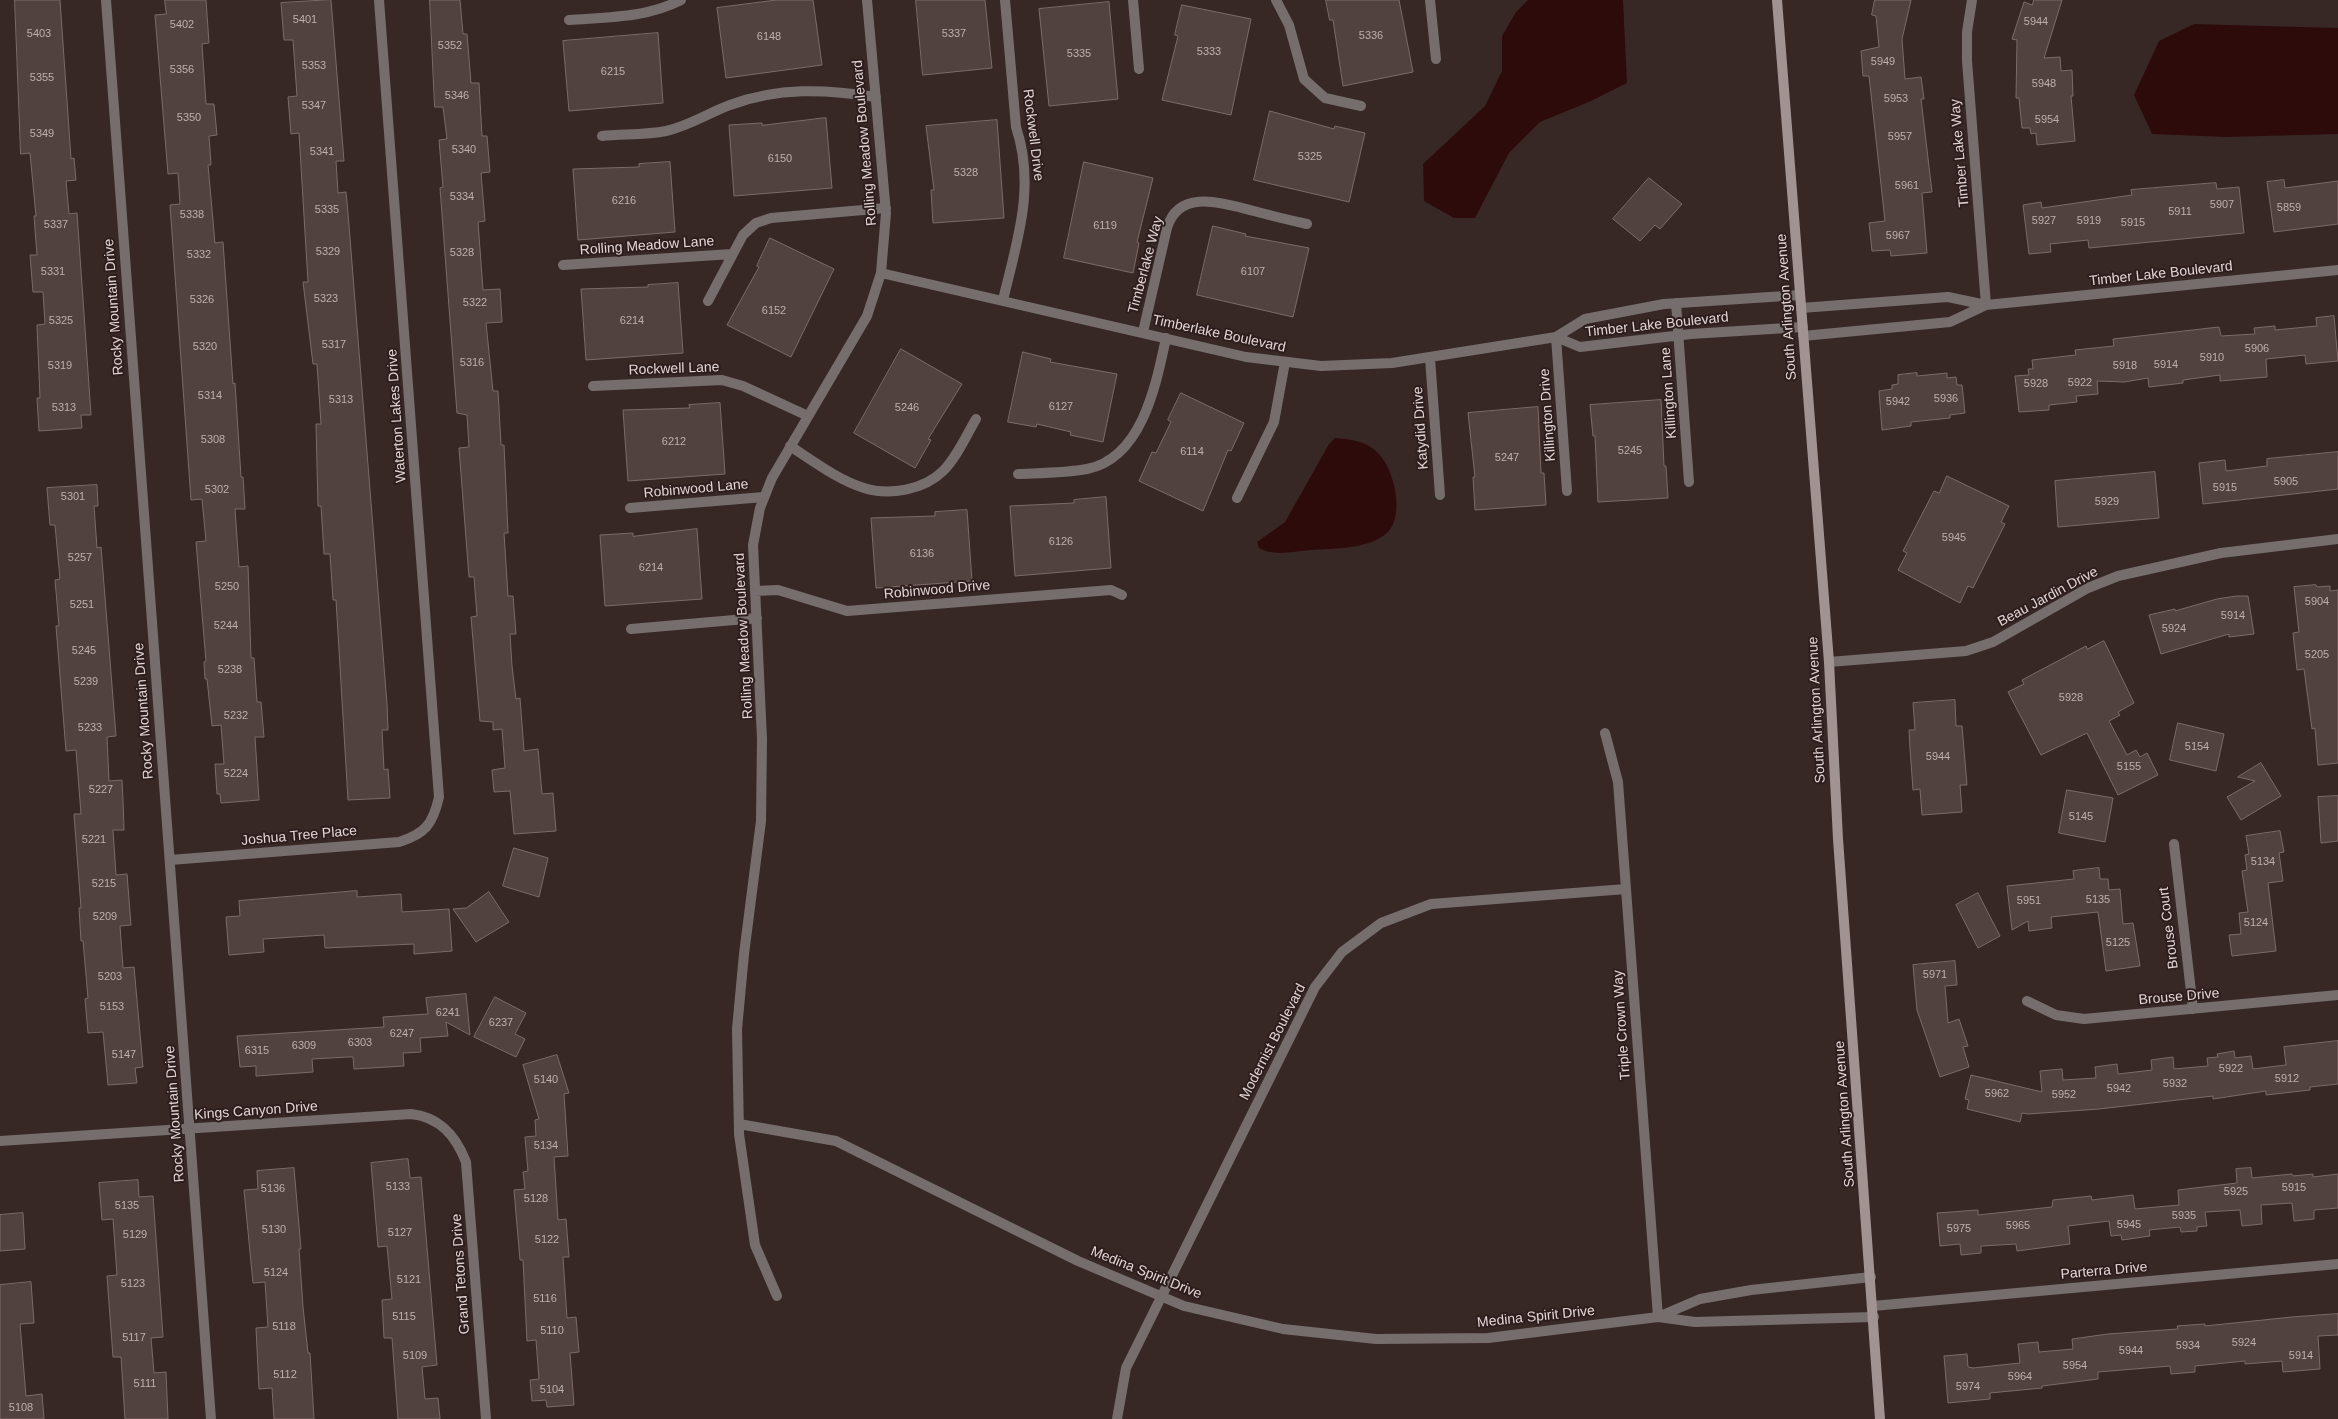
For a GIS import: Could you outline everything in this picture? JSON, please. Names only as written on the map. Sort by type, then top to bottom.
[{"type":"main road","name":"South Arlington Avenue","points":[[1777,0],[1829,662],[1838,844],[1880,1419]]},
{"type":"street","name":"Rocky Mountain Drive","points":[[106,0],[211,1419]]},
{"type":"street","name":"Waterton Lakes Drive","points":[[379,0],[439,781],[439,797],[435,814],[426,828]]},
{"type":"street","points":[[569,20],[648,14],[662,10],[681,0]]},
{"type":"street","name":"Rolling Meadow Boulevard","points":[[777,1296],[756,1245],[739,1124],[737,1029],[744,954],[761,821],[762,739],[753,545],[764,497],[790,446],[867,316],[881,272],[886,236],[886,208],[867,0]]},
{"type":"street","name":"Rockwell Drive","points":[[1003,300],[1026,198],[1023,146],[1016,127],[1005,0]]},
{"type":"street","points":[[1133,0],[1139,69]]},
{"type":"street","points":[[1276,0],[1289,24],[1300,71],[1310,86],[1325,98],[1362,106]]},
{"type":"street","points":[[1430,0],[1436,59]]},
{"type":"street","name":"Timber Lake Way","points":[[1972,0],[1967,32],[1967,61],[1986,305]]},
{"type":"street","points":[[602,136],[666,131],[688,125],[750,98],[783,92],[816,90],[876,97]]},
{"type":"street","name":"Timberlake Way","points":[[1143,332],[1170,217],[1182,208],[1195,202],[1212,201],[1307,224]]},
{"type":"street","name":"Rolling Meadow Lane","points":[[708,301],[732,254],[746,232],[756,224],[771,218],[886,208]]},
{"type":"street","name":"Rolling Meadow Lane","points":[[563,266],[732,254]]},
{"type":"street","name":"Timber Lake Boulevard","points":[[1801,308],[1948,297],[1986,305],[2338,270]]},
{"type":"street","name":"Timberlake Boulevard","points":[[881,272],[1246,357],[1285,362],[1339,366],[1430,358],[1556,337]]},
{"type":"street","name":"Timber Lake Boulevard","points":[[1556,337],[1585,319],[1676,303],[1800,295]]},
{"type":"street","name":"Killington Lane","points":[[1676,303],[1689,482]]},
{"type":"street","name":"Timber Lake Boulevard","points":[[1556,337],[1580,347],[1678,335],[1803,332],[1950,322],[1986,305]]},
{"type":"street","name":"Killington Drive","points":[[1556,337],[1567,491]]},
{"type":"street","points":[[1018,474],[1087,469],[1118,455],[1133,437],[1150,400],[1157,380],[1166,338]]},
{"type":"street","name":"Katydid Drive","points":[[1430,358],[1440,495]]},
{"type":"street","points":[[1237,498],[1274,422],[1285,362]]},
{"type":"street","name":"Rockwell Lane","points":[[593,386],[722,380],[743,386],[808,416]]},
{"type":"street","points":[[790,446],[838,476],[864,488],[901,490],[928,483],[943,471],[976,419]]},
{"type":"street","name":"Robinwood Lane","points":[[630,508],[764,497]]},
{"type":"street","name":"Beau Jardin Drive","points":[[1829,662],[1966,651],[1993,642],[2088,588],[2118,576],[2220,553],[2338,539]]},
{"type":"street","name":"Robinwood Drive","points":[[755,591],[778,590],[846,612],[1111,590],[1122,595]]},
{"type":"street","points":[[631,629],[757,618]]},
{"type":"street","name":"Triple Crown Way","points":[[1605,733],[1618,782],[1658,1317]]},
{"type":"street","name":"Joshua Tree Place","points":[[170,860],[399,842],[414,837],[426,828]]},
{"type":"street","name":"Brouse Court","points":[[2174,844],[2192,1010]]},
{"type":"street","name":"Modernist Boulevard","points":[[1117,1419],[1126,1368],[1315,988],[1342,952],[1381,923],[1431,904],[1626,889]]},
{"type":"street","name":"Brouse Drive","points":[[2027,1001],[2056,1014],[2084,1019],[2338,995]]},
{"type":"street","name":"Kings Canyon Drive","points":[[0,1141],[411,1114],[429,1118],[449,1131]]},
{"type":"street","name":"Medina Spirit Drive","points":[[739,1124],[836,1141],[1078,1261],[1184,1306],[1283,1329],[1376,1339],[1488,1338],[1658,1317],[1695,1322],[1874,1317]]},
{"type":"street","name":"Grand Tetons Drive","points":[[449,1131],[458,1142],[466,1162],[486,1419]]},
{"type":"street","name":"Parterra Drive","points":[[1873,1306],[2338,1264]]},
{"type":"street","name":"Medina Spirit Drive","points":[[1658,1317],[1700,1299],[1750,1290],[1871,1277]]},
{"type":"shaded area","points":[[1528,0],[1623,0],[1627,83],[1591,101],[1540,122],[1509,153],[1475,218],[1454,218],[1424,201],[1423,164],[1485,106],[1502,71],[1502,36],[1516,12]]},
{"type":"shaded area","points":[[2194,24],[2338,28],[2338,134],[2226,137],[2152,134],[2134,95],[2159,41]]},
{"type":"shaded area","points":[[1335,438],[1363,443],[1373,448],[1383,459],[1392,479],[1396,503],[1396,514],[1388,532],[1371,542],[1351,547],[1284,553],[1265,551],[1259,548],[1257,542],[1285,522],[1329,444]]},
{"type":"building","points":[[15,0],[60,0],[71,159],[74,158],[76,180],[66,181],[69,214],[77,213],[91,415],[81,415],[82,428],[39,431],[37,398],[40,398],[37,325],[45,324],[43,292],[33,292],[30,255],[37,255],[34,216],[36,216],[30,153],[21,154]]},
{"type":"building","points":[[165,0],[206,0],[209,43],[202,44],[206,104],[214,104],[217,135],[209,136],[211,165],[208,165],[215,243],[223,242],[233,384],[235,383],[245,509],[235,509],[239,567],[248,566],[251,658],[254,658],[257,702],[261,702],[264,737],[255,737],[259,800],[221,803],[220,794],[217,794],[215,764],[224,764],[221,725],[212,726],[207,679],[205,679],[204,662],[206,661],[196,542],[206,541],[202,499],[191,500],[170,205],[180,204],[178,173],[168,174],[155,15],[166,14]]},
{"type":"building","points":[[331,0],[344,161],[336,161],[338,193],[346,192],[348,213],[387,704],[388,730],[382,730],[384,770],[388,769],[390,798],[348,800],[336,600],[333,600],[330,554],[324,554],[321,506],[318,506],[316,424],[321,424],[317,364],[313,364],[303,282],[308,282],[299,133],[291,134],[288,97],[297,96],[293,40],[284,40],[281,3]]},
{"type":"building","points":[[430,0],[460,0],[463,34],[467,34],[471,83],[479,83],[482,136],[487,136],[490,172],[481,173],[485,221],[478,222],[483,290],[500,289],[502,322],[486,323],[493,391],[498,391],[501,445],[504,445],[508,533],[504,533],[508,596],[513,596],[516,634],[510,634],[512,666],[516,699],[520,698],[524,751],[538,749],[542,794],[553,793],[556,831],[514,834],[510,791],[494,792],[492,770],[505,768],[502,729],[493,730],[493,722],[480,721],[471,617],[477,616],[474,577],[469,577],[459,448],[469,447],[467,415],[457,413],[440,188],[443,187],[439,140],[447,139],[443,107],[435,107]]},
{"type":"building","points":[[777,0],[813,0],[822,65],[726,78],[717,8]]},
{"type":"building","points":[[916,0],[985,0],[992,68],[923,75]]},
{"type":"building","points":[[1326,0],[1399,0],[1413,72],[1343,86],[1333,20],[1330,20]]},
{"type":"building","points":[[1875,0],[1911,0],[1902,39],[1905,79],[1921,77],[1924,99],[1921,99],[1932,192],[1922,193],[1927,253],[1891,256],[1890,250],[1872,251],[1869,223],[1885,221],[1869,76],[1863,76],[1861,51],[1879,47],[1876,16],[1872,15]]},
{"type":"building","points":[[2034,0],[2062,0],[2044,58],[2060,57],[2061,71],[2072,70],[2073,96],[2071,96],[2075,141],[2037,145],[2036,133],[2031,134],[2030,128],[2022,128],[2019,98],[2016,98],[2017,40],[2012,39],[2024,2],[2032,5]]},
{"type":"building","points":[[1109,2],[1118,99],[1049,106],[1039,9]]},
{"type":"building","points":[[1182,5],[1251,19],[1231,115],[1162,100],[1178,36],[1175,35]]},
{"type":"building","points":[[658,33],[663,103],[569,111],[563,41]]},
{"type":"building","points":[[1270,111],[1334,129],[1335,126],[1365,133],[1349,202],[1254,180]]},
{"type":"building","points":[[826,118],[832,188],[734,196],[729,125],[762,123],[762,125]]},
{"type":"building","points":[[997,120],[1004,218],[933,223],[931,190],[934,190],[926,126]]},
{"type":"building","points":[[670,162],[675,232],[578,240],[573,169],[639,167],[639,164]]},
{"type":"building","points":[[1084,162],[1153,178],[1137,242],[1139,243],[1133,273],[1064,258]]},
{"type":"building","points":[[1649,178],[1682,204],[1660,229],[1655,225],[1640,241],[1613,219]]},
{"type":"building","points":[[2284,180],[2285,188],[2338,181],[2338,224],[2274,232],[2267,182]]},
{"type":"building","points":[[2216,183],[2217,189],[2239,187],[2244,233],[2089,248],[2088,240],[2050,244],[2051,252],[2029,254],[2023,205],[2041,202],[2042,208],[2132,195],[2131,190]]},
{"type":"building","points":[[1213,226],[1246,234],[1245,236],[1309,248],[1293,317],[1197,295]]},
{"type":"building","points":[[770,238],[834,269],[791,357],[727,325],[759,267],[757,266]]},
{"type":"building","points":[[678,283],[683,353],[586,360],[581,289],[648,287],[648,285]]},
{"type":"building","points":[[2334,316],[2338,361],[2306,364],[2305,355],[2266,359],[2267,377],[2220,381],[2220,375],[2183,380],[2183,383],[2149,387],[2148,378],[2124,382],[2097,381],[2098,394],[2076,396],[2077,402],[2049,405],[2049,410],[2019,412],[2015,376],[2029,375],[2028,369],[2033,369],[2032,360],[2076,355],[2075,350],[2114,346],[2113,339],[2219,327],[2221,336],[2255,334],[2254,328],[2275,326],[2275,330],[2317,326],[2316,318]]},
{"type":"building","points":[[901,349],[962,384],[928,439],[931,440],[915,468],[854,433]]},
{"type":"building","points":[[1023,352],[1051,359],[1050,362],[1117,374],[1103,442],[1070,435],[1071,432],[1037,424],[1036,427],[1008,422]]},
{"type":"building","points":[[1917,373],[1917,376],[1947,373],[1947,378],[1956,377],[1957,385],[1962,385],[1965,413],[1950,415],[1950,418],[1911,422],[1911,426],[1882,430],[1879,391],[1892,389],[1892,385],[1898,384],[1898,375]]},
{"type":"building","points":[[1181,393],[1244,423],[1231,451],[1228,450],[1203,511],[1139,481],[1152,452],[1156,453],[1171,422],[1168,420]]},
{"type":"building","points":[[1661,400],[1664,466],[1666,466],[1668,498],[1598,502],[1595,436],[1593,436],[1590,405]]},
{"type":"building","points":[[720,403],[725,474],[628,481],[623,410],[690,408],[689,405]]},
{"type":"building","points":[[1538,407],[1541,473],[1544,473],[1546,505],[1475,510],[1473,477],[1475,477],[1468,413]]},
{"type":"building","points":[[2338,452],[2338,489],[2203,504],[2199,463],[2225,460],[2226,471],[2267,466],[2267,459]]},
{"type":"building","points":[[2155,472],[2159,518],[2058,527],[2055,481]]},
{"type":"building","points":[[1947,476],[2009,506],[2001,522],[2005,524],[1973,588],[1968,586],[1960,603],[1898,570],[1907,553],[1903,551],[1934,491],[1939,493]]},
{"type":"building","points":[[97,485],[98,506],[94,506],[97,548],[101,547],[116,736],[107,737],[109,781],[122,780],[123,800],[124,830],[113,830],[116,875],[127,874],[131,925],[120,926],[123,968],[134,967],[143,1067],[135,1068],[137,1083],[108,1085],[103,1032],[88,1033],[85,999],[88,998],[83,941],[81,941],[79,908],[81,908],[74,814],[81,814],[76,750],[66,751],[56,626],[59,626],[55,580],[60,579],[55,525],[50,525],[47,488]]},
{"type":"building","points":[[1106,497],[1111,568],[1015,576],[1010,506],[1074,503],[1074,500]]},
{"type":"building","points":[[967,510],[972,581],[876,588],[871,518],[935,516],[935,512]]},
{"type":"building","points":[[697,529],[702,599],[605,606],[600,535],[633,533],[633,536]]},
{"type":"building","points":[[2316,585],[2317,587],[2330,586],[2330,591],[2338,590],[2338,763],[2318,765],[2315,728],[2312,729],[2304,669],[2297,670],[2293,633],[2299,632],[2294,587]]},
{"type":"building","points":[[2248,596],[2254,634],[2229,637],[2229,634],[2161,654],[2149,615],[2175,609],[2175,611],[2217,599]]},
{"type":"building","points":[[2104,641],[2134,703],[2118,712],[2120,715],[2109,721],[2127,755],[2136,750],[2140,757],[2147,753],[2158,775],[2118,795],[2087,733],[2041,755],[2008,692],[2024,684],[2022,680],[2086,646],[2087,649]]},
{"type":"building","points":[[1955,700],[1956,726],[1962,726],[1967,785],[1960,785],[1962,812],[1922,815],[1920,789],[1913,790],[1909,730],[1915,730],[1913,703]]},
{"type":"building","points":[[2178,723],[2224,734],[2216,771],[2170,760]]},
{"type":"building","points":[[2261,763],[2281,796],[2241,820],[2227,797],[2255,781],[2238,777]]},
{"type":"building","points":[[2067,790],[2113,798],[2105,842],[2059,833]]},
{"type":"building","points":[[2338,796],[2338,841],[2321,843],[2318,797]]},
{"type":"building","points":[[2280,831],[2284,852],[2279,853],[2283,881],[2268,883],[2276,951],[2232,956],[2229,935],[2241,934],[2239,913],[2248,912],[2242,871],[2247,870],[2245,855],[2249,854],[2246,836]]},
{"type":"building","points":[[514,848],[548,858],[539,897],[503,886]]},
{"type":"building","points":[[2099,868],[2100,879],[2108,879],[2109,890],[2120,889],[2123,924],[2133,923],[2140,966],[2106,971],[2098,912],[2051,917],[2052,928],[2029,931],[2028,921],[2012,930],[2007,886],[2074,879],[2073,871]]},
{"type":"building","points":[[357,891],[357,897],[401,894],[402,912],[449,909],[452,951],[414,954],[414,944],[325,948],[324,935],[263,939],[264,952],[229,955],[226,917],[240,916],[239,901]]},
{"type":"building","points":[[489,892],[509,922],[476,942],[453,909],[466,908]]},
{"type":"building","points":[[1978,893],[2000,936],[1978,948],[1956,905]]},
{"type":"building","points":[[1955,961],[1957,985],[1945,986],[1948,1023],[1959,1019],[1968,1046],[1963,1047],[1969,1067],[1940,1077],[1917,1010],[1913,965]]},
{"type":"building","points":[[466,994],[470,1035],[446,1022],[448,1036],[420,1038],[421,1052],[403,1053],[404,1066],[354,1069],[353,1057],[348,1057],[312,1059],[313,1072],[256,1076],[256,1066],[240,1067],[237,1036],[384,1027],[383,1017],[428,1014],[426,998]]},
{"type":"building","points":[[495,997],[526,1013],[515,1034],[525,1039],[516,1057],[474,1037]]},
{"type":"building","points":[[2338,1041],[2338,1084],[2310,1087],[2310,1090],[2266,1095],[2266,1091],[2213,1099],[2213,1096],[2099,1109],[2022,1113],[2020,1122],[1967,1109],[1969,1100],[1965,1099],[1971,1075],[2042,1092],[2040,1071],[2062,1069],[2063,1080],[2096,1078],[2095,1067],[2117,1064],[2118,1074],[2152,1070],[2151,1060],[2173,1057],[2174,1069],[2208,1066],[2207,1058],[2218,1057],[2217,1054],[2234,1051],[2235,1058],[2251,1056],[2253,1069],[2286,1065],[2284,1047]]},
{"type":"building","points":[[557,1055],[569,1093],[564,1094],[568,1156],[554,1157],[558,1220],[566,1219],[569,1257],[563,1257],[567,1318],[576,1317],[579,1352],[570,1353],[574,1405],[547,1407],[546,1400],[532,1401],[530,1380],[539,1379],[536,1340],[527,1341],[523,1260],[520,1260],[514,1190],[525,1189],[523,1172],[528,1171],[525,1137],[536,1136],[535,1120],[539,1119],[523,1065]]},
{"type":"building","points":[[408,1159],[410,1178],[421,1177],[437,1365],[422,1367],[425,1399],[438,1398],[440,1419],[398,1419],[392,1338],[384,1338],[382,1300],[392,1299],[387,1246],[378,1247],[371,1163]]},
{"type":"building","points":[[294,1168],[301,1249],[299,1249],[303,1307],[308,1353],[310,1353],[314,1419],[274,1419],[272,1388],[259,1389],[256,1328],[268,1327],[265,1282],[253,1283],[244,1190],[258,1189],[257,1171]]},
{"type":"building","points":[[2251,1168],[2252,1178],[2292,1174],[2293,1176],[2313,1174],[2313,1177],[2338,1174],[2338,1208],[2314,1210],[2314,1219],[2294,1221],[2292,1203],[2261,1205],[2262,1224],[2242,1226],[2240,1210],[2205,1212],[2207,1226],[2197,1227],[2197,1231],[2181,1232],[2180,1227],[2149,1230],[2150,1236],[2122,1240],[2121,1235],[2111,1236],[2109,1221],[2068,1226],[2070,1244],[2017,1251],[2016,1244],[1981,1246],[1981,1253],[1961,1255],[1960,1244],[1940,1246],[1937,1213],[1978,1210],[1978,1215],[2052,1207],[2053,1200],[2091,1196],[2092,1200],[2133,1195],[2135,1209],[2179,1205],[2178,1190],[2237,1183],[2236,1169]]},
{"type":"building","points":[[138,1180],[139,1197],[153,1196],[163,1337],[151,1338],[154,1373],[166,1372],[168,1419],[125,1419],[121,1357],[113,1357],[107,1276],[117,1275],[113,1219],[102,1220],[99,1183]]},
{"type":"building","points":[[23,1213],[25,1249],[0,1251],[0,1215]]},
{"type":"building","points":[[31,1282],[34,1323],[20,1324],[26,1396],[42,1394],[44,1419],[0,1419],[0,1285]]},
{"type":"building","points":[[2338,1314],[2338,1335],[2318,1336],[2320,1369],[2283,1372],[2282,1361],[2245,1364],[2245,1361],[2195,1366],[2195,1372],[2171,1374],[2170,1366],[2098,1372],[2098,1379],[2042,1386],[2042,1388],[1990,1393],[1990,1399],[1948,1403],[1944,1356],[1967,1354],[1968,1367],[1973,1368],[2020,1363],[2018,1344],[2038,1342],[2039,1352],[2073,1349],[2072,1339],[2108,1334],[2178,1329],[2177,1326],[2205,1324],[2205,1326]]}]
